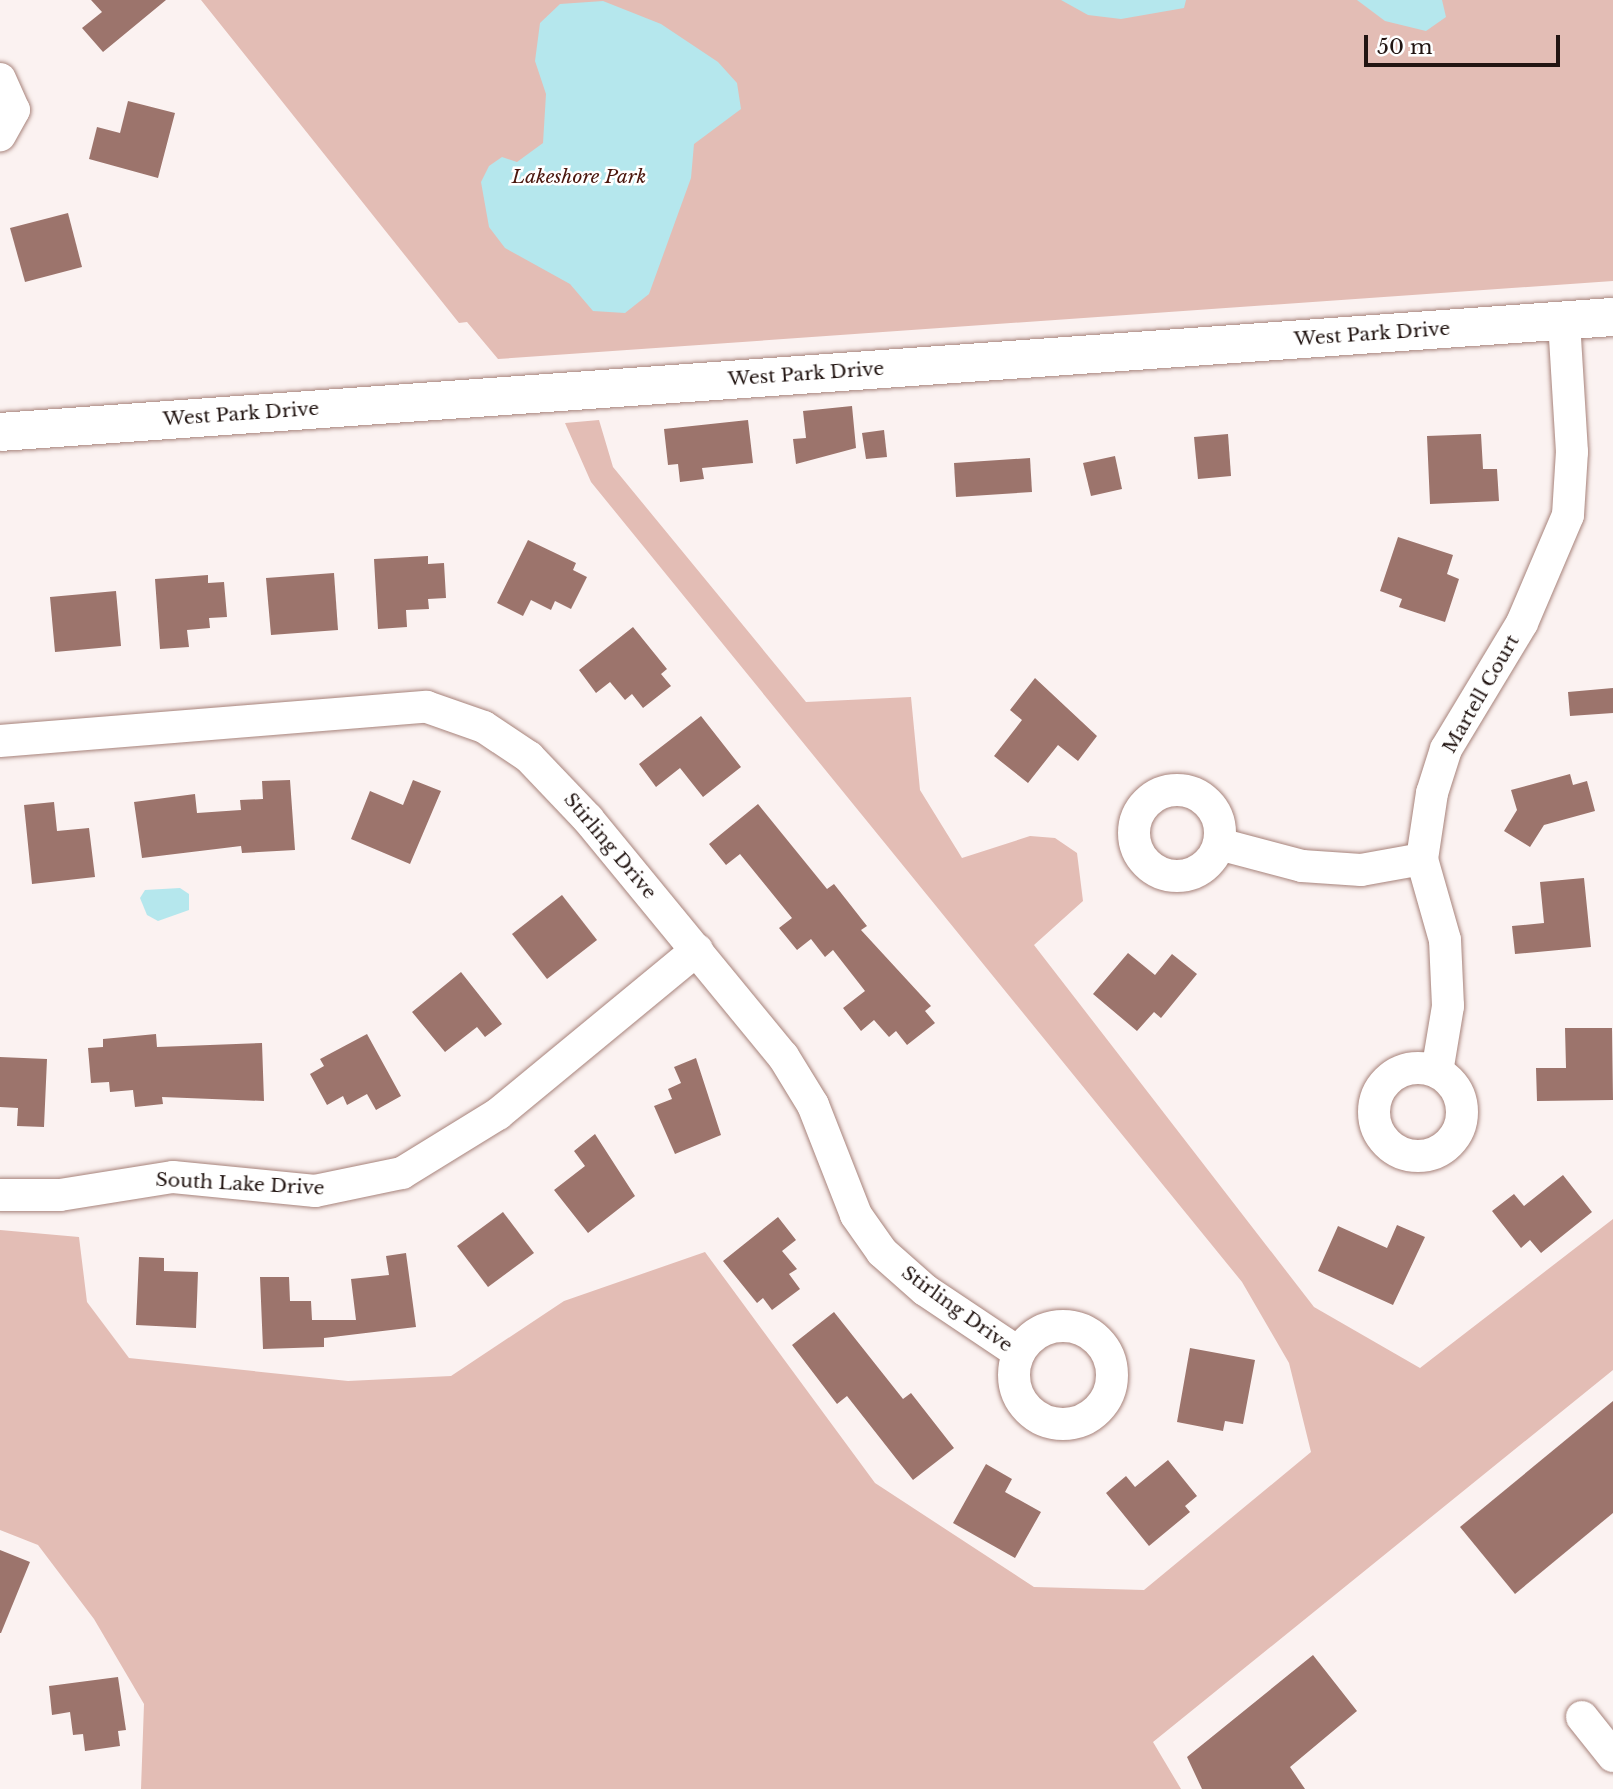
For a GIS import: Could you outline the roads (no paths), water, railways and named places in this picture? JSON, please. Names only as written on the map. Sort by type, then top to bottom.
[{"type":"street","points":[[0,79],[14,110],[0,135]]},
{"type":"street","name":"West Park Drive","points":[[0,432],[1613,317]]},
{"type":"street","name":"Martell Court","points":[[1437,1072],[1448,1006],[1445,940],[1422,859],[1446,749],[1522,623],[1568,515],[1572,452],[1563,320]]},
{"type":"street","name":"Stirling Drive","points":[[0,741],[427,706],[444,710],[506,740],[550,777],[697,950],[804,1088],[850,1204],[876,1244],[925,1290],[1019,1353]]},
{"type":"street","points":[[1219,845],[1302,866],[1360,870],[1422,859]]},
{"type":"street","name":"South Lake Drive","points":[[0,1195],[60,1195],[173,1177],[315,1191],[402,1173],[498,1114],[697,950]]},
{"type":"street","points":[[1582,1717],[1613,1756]]},
{"type":"water","points":[[1061,0],[1186,0],[1184,8],[1121,19],[1088,15]]},
{"type":"water","points":[[1357,0],[1442,0],[1446,17],[1426,31],[1385,21]]},
{"type":"water","points":[[603,1],[661,24],[718,62],[737,83],[741,109],[694,144],[691,178],[649,294],[625,313],[593,311],[570,284],[505,248],[489,227],[481,182],[489,166],[502,157],[517,162],[543,143],[546,94],[535,61],[540,23],[560,4]]},
{"type":"water","points":[[180,888],[189,894],[189,910],[158,921],[147,915],[140,898],[145,890]]},
{"type":"park label","name":"Lakeshore Park","points":[[579,177]]}]
